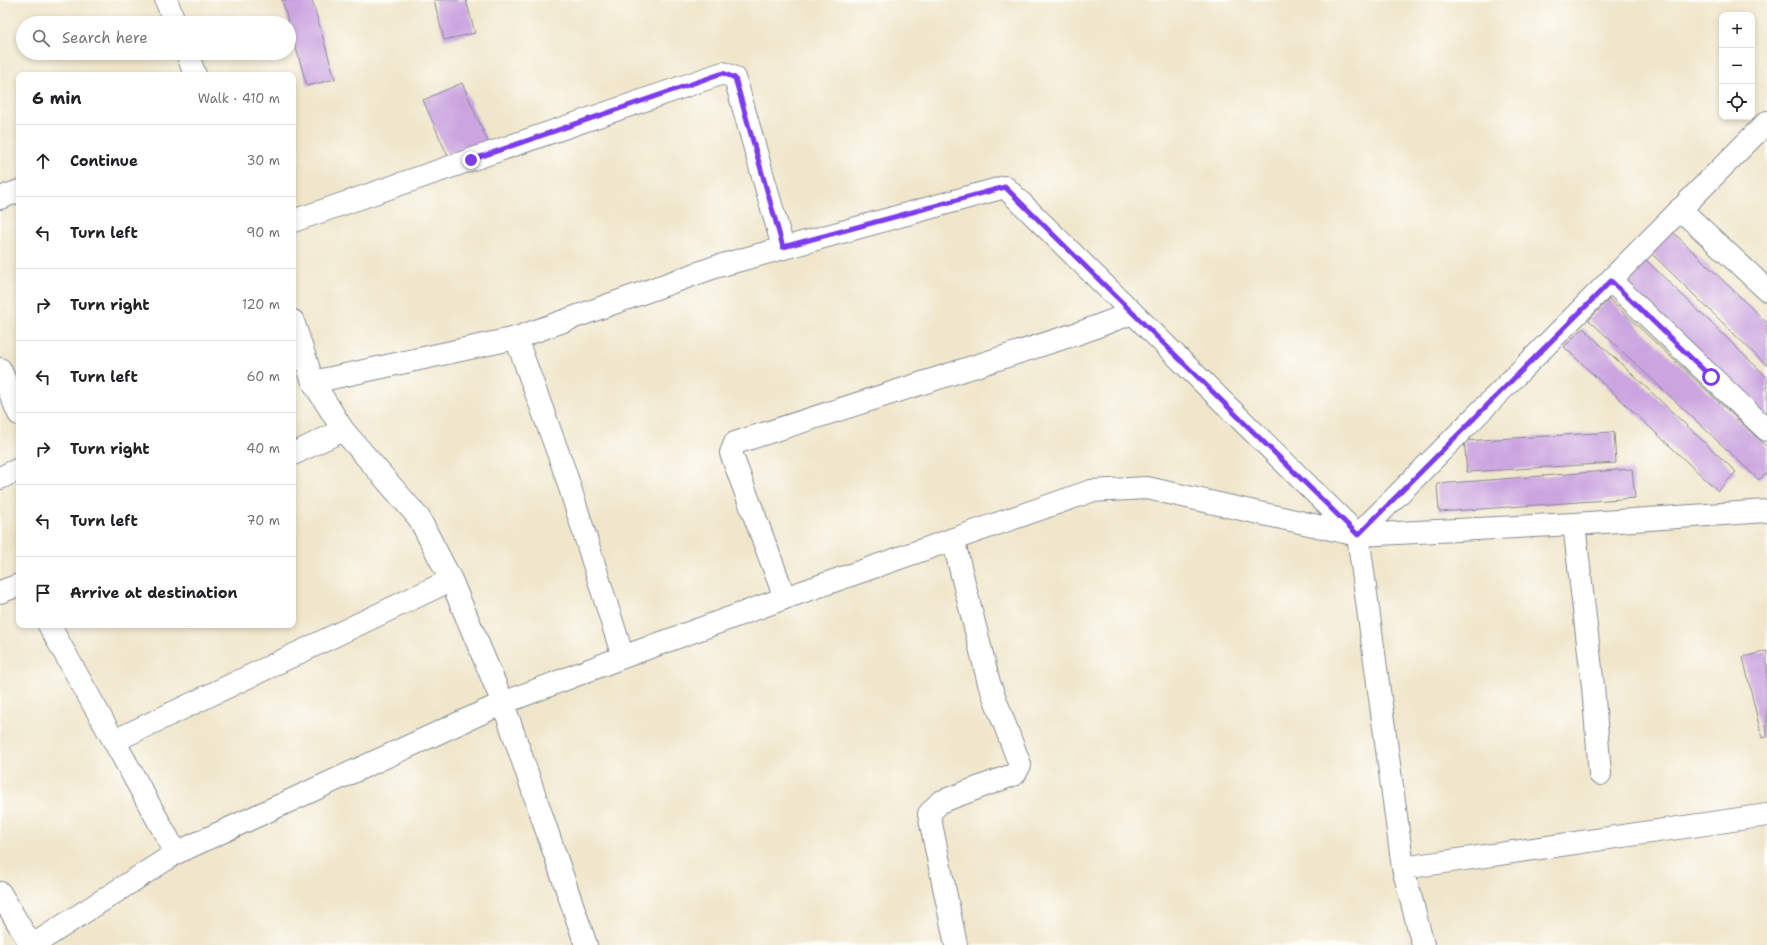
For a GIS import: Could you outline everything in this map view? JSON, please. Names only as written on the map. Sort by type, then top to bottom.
[{"type":"street","points":[[166,0],[172,16]]},
{"type":"street","points":[[190,60],[194,72]]},
{"type":"street","points":[[296,220],[723,73],[735,78],[783,247]]},
{"type":"street","points":[[1358,535],[1767,122]]},
{"type":"street","points":[[313,382],[516,338],[715,267],[1005,187],[1358,535],[1404,868],[1423,945]]},
{"type":"street","points":[[0,198],[16,192]]},
{"type":"street","points":[[1680,210],[1767,290]]},
{"type":"street","points":[[1611,281],[1767,430]]},
{"type":"street","points":[[785,598],[731,453],[735,443],[1085,331],[1132,313]]},
{"type":"street","points":[[296,330],[313,382],[343,430],[419,518],[451,580],[503,703],[586,945]]},
{"type":"street","points":[[516,338],[565,472],[623,657]]},
{"type":"street","points":[[0,369],[16,407]]},
{"type":"street","points":[[296,453],[343,430]]},
{"type":"street","points":[[0,478],[16,470]]},
{"type":"street","points":[[0,893],[32,945],[176,853],[503,703],[623,657],[785,598],[1091,491],[1148,488],[1358,535],[1574,524],[1767,511]]},
{"type":"street","points":[[1574,524],[1593,686],[1600,774]]},
{"type":"street","points":[[953,540],[989,683],[1020,765],[1015,774],[940,802],[929,814],[956,945]]},
{"type":"street","points":[[114,741],[451,580]]},
{"type":"street","points":[[0,592],[16,586]]},
{"type":"street","points":[[51,628],[176,853]]},
{"type":"street","points":[[1404,868],[1767,815]]},
{"type":"building","points":[[282,0],[312,0],[335,79],[307,86],[296,48],[296,16],[287,16]]},
{"type":"building","points":[[434,0],[466,0],[475,33],[444,40]]},
{"type":"building","points":[[462,83],[488,142],[449,159],[423,100]]},
{"type":"building","points":[[1672,231],[1767,323],[1767,366],[1651,253]]},
{"type":"building","points":[[1646,260],[1767,377],[1767,420],[1624,282]]},
{"type":"building","points":[[1609,299],[1767,447],[1767,472],[1759,480],[1589,320]]},
{"type":"building","points":[[1583,328],[1736,472],[1718,491],[1564,347]]},
{"type":"building","points":[[1614,432],[1616,463],[1467,472],[1464,441]]},
{"type":"building","points":[[1632,469],[1635,498],[1439,512],[1437,484]]},
{"type":"building","points":[[1767,651],[1767,737],[1762,738],[1743,657]]},
{"type":"route","points":[[471,160],[723,73],[735,78],[783,247],[1005,187],[1358,535],[1611,281],[1711,377]]}]
